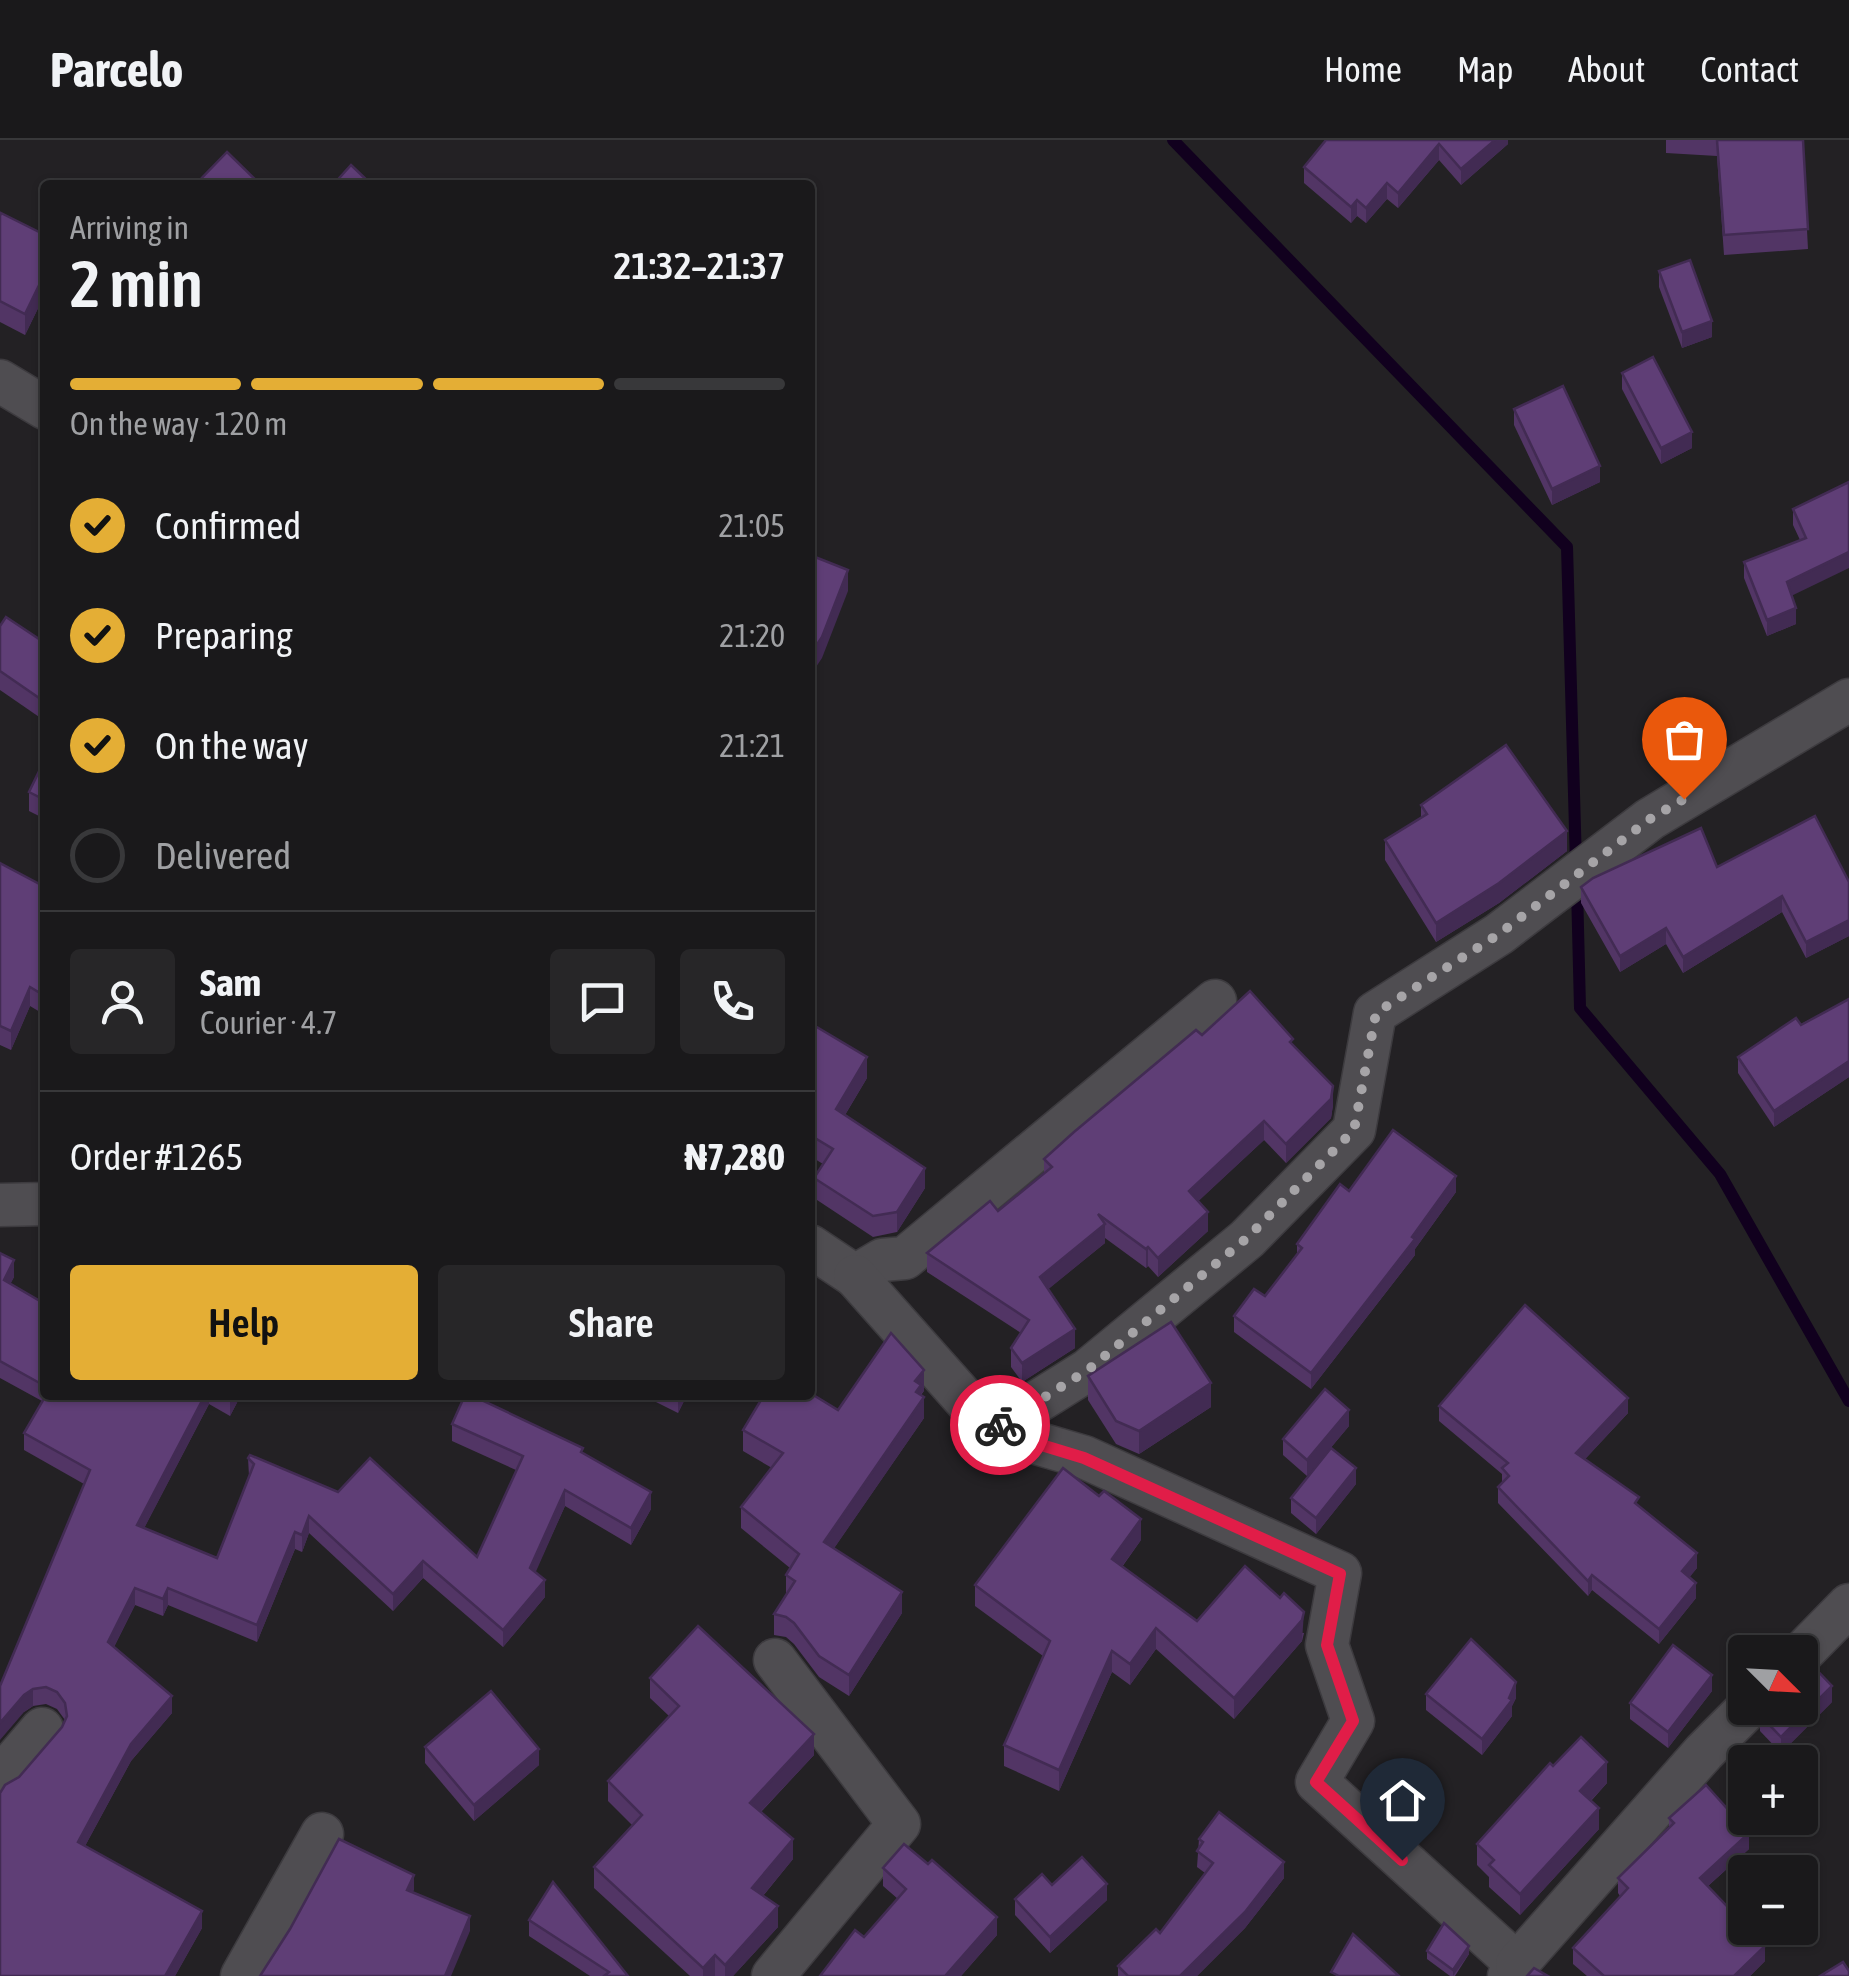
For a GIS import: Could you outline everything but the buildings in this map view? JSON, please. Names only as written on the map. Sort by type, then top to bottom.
[{"type":"street","points":[[0,380],[40,405]]},
{"type":"street","points":[[992,1430],[1088,1370],[1190,1286],[1247,1238],[1354,1130],[1376,1013],[1499,934],[1650,819],[1849,700]]},
{"type":"street","points":[[854,1276],[882,1260],[905,1258],[1216,1001]]},
{"type":"street","points":[[0,1205],[40,1204]]},
{"type":"street","points":[[815,1249],[854,1276],[992,1430],[1084,1458],[1340,1574],[1327,1645],[1353,1721],[1316,1782],[1513,1970],[1731,1725]]},
{"type":"street","points":[[1818,1637],[1849,1606]]},
{"type":"street","points":[[773,1976],[899,1824],[776,1660]]},
{"type":"street","points":[[0,1778],[42,1729]]},
{"type":"street","points":[[242,1976],[322,1834]]},
{"type":"waterway","points":[[1173,140],[1567,547],[1576,864]]},
{"type":"waterway","points":[[1577,888],[1580,1008],[1720,1174],[1849,1401]]},
{"type":"way so far","points":[[1000,1425],[1088,1370],[1247,1238],[1354,1130],[1376,1013],[1499,934],[1650,819],[1684,799]]},
{"type":"route","points":[[1000,1425],[992,1430],[1084,1458],[1340,1574],[1327,1645],[1353,1721],[1316,1782],[1402,1860]]}]
